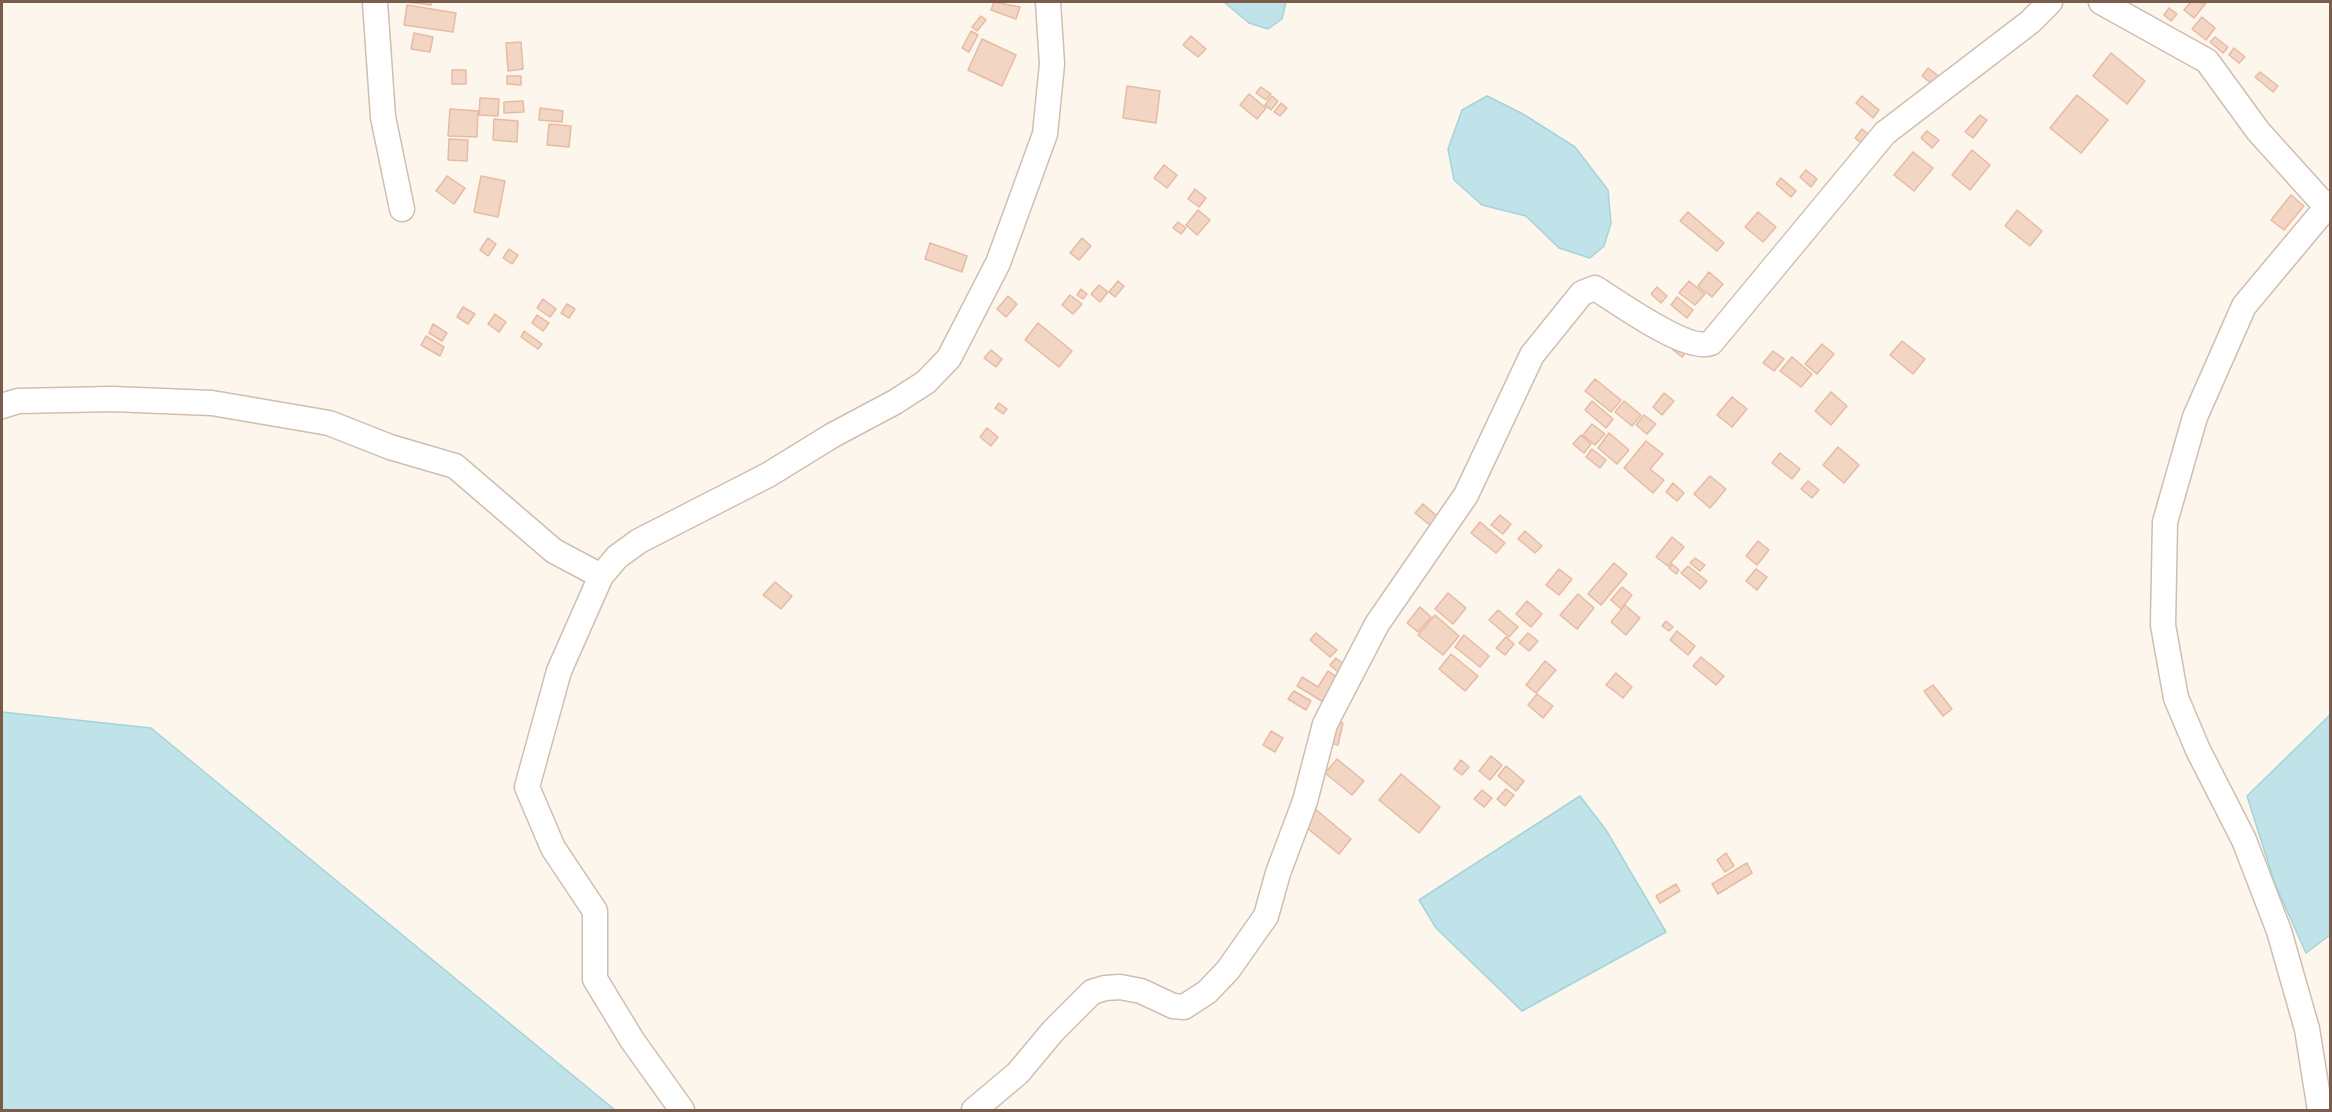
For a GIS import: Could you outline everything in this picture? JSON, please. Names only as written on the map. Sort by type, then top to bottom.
[{"type":"street","points":[[375,2],[383,117],[402,208]]},
{"type":"street","points":[[682,1110],[632,1040],[595,979],[595,911],[553,848],[527,787],[558,671],[601,576],[617,557],[639,540],[768,475],[833,435],[895,402],[926,382],[949,358],[998,263],[1045,134],[1052,64],[1048,2]]},
{"type":"street","points":[[974,1110],[1018,1073],[1053,1031],[1092,992],[1120,987],[1141,991],[1173,1006],[1184,1007],[1207,992],[1228,970],[1266,916],[1278,873],[1305,801],[1325,724],[1377,624],[1466,495],[1532,356],[1582,292],[1595,288],[1684,341],[1703,346],[1711,343],[1885,134],[2030,22],[2050,2]]},
{"type":"street","points":[[2101,2],[2206,61],[2258,131],[2329,207],[2244,306],[2195,417],[2165,522],[2163,626],[2176,698],[2198,750],[2244,840],[2278,931],[2307,1029],[2320,1110]]},
{"type":"street","points":[[2,406],[18,401],[112,399],[212,403],[329,423],[390,447],[455,466],[554,551],[601,576]]},
{"type":"water","points":[[1224,2],[1286,2],[1282,19],[1268,29],[1249,23]]},
{"type":"water","points":[[1487,96],[1523,114],[1575,147],[1608,190],[1611,223],[1604,246],[1590,258],[1559,248],[1526,216],[1482,205],[1454,180],[1448,149],[1462,110]]},
{"type":"water","points":[[2,712],[151,728],[615,1110],[2,1110]]},
{"type":"water","points":[[2330,715],[2330,935],[2306,953],[2275,884],[2247,796]]},
{"type":"water","points":[[1580,796],[1606,830],[1666,932],[1522,1011],[1436,928],[1419,900]]},
{"type":"building","points":[[406,2],[432,2],[431,5]]},
{"type":"building","points":[[994,2],[1020,7],[1016,19],[991,10]]},
{"type":"building","points":[[2191,2],[2206,3],[2194,18],[2184,10]]},
{"type":"building","points":[[407,5],[456,13],[453,32],[404,25]]},
{"type":"building","points":[[2169,8],[2177,14],[2171,21],[2164,15]]},
{"type":"building","points":[[981,16],[986,20],[977,31],[972,27]]},
{"type":"building","points":[[2202,17],[2215,28],[2206,40],[2192,29]]},
{"type":"building","points":[[971,31],[978,35],[969,52],[962,48]]},
{"type":"building","points":[[414,33],[433,37],[430,52],[411,49]]},
{"type":"building","points":[[1191,36],[1206,49],[1198,57],[1183,45]]},
{"type":"building","points":[[2215,37],[2228,47],[2223,53],[2210,42]]},
{"type":"building","points":[[982,39],[1016,55],[1002,86],[968,70]]},
{"type":"building","points":[[521,42],[523,69],[508,71],[506,43]]},
{"type":"building","points":[[2234,48],[2245,57],[2239,63],[2229,55]]},
{"type":"building","points":[[2111,53],[2145,81],[2127,104],[2093,76]]},
{"type":"building","points":[[1928,68],[1940,77],[1933,85],[1922,76]]},
{"type":"building","points":[[452,70],[466,70],[466,84],[452,84]]},
{"type":"building","points":[[2260,72],[2278,86],[2273,92],[2255,77]]},
{"type":"building","points":[[507,76],[521,76],[521,85],[507,84]]},
{"type":"building","points":[[1127,86],[1160,91],[1156,123],[1123,118]]},
{"type":"building","points":[[1261,87],[1271,94],[1266,100],[1256,93]]},
{"type":"building","points":[[1249,94],[1266,108],[1257,119],[1240,105]]},
{"type":"building","points":[[2077,95],[2108,120],[2081,153],[2050,128]]},
{"type":"building","points":[[1272,96],[1278,101],[1271,110],[1265,105]]},
{"type":"building","points":[[1862,96],[1879,110],[1873,118],[1856,103]]},
{"type":"building","points":[[480,98],[499,99],[498,116],[479,115]]},
{"type":"building","points":[[523,101],[524,112],[504,113],[504,102]]},
{"type":"building","points":[[1281,103],[1287,108],[1280,116],[1274,112]]},
{"type":"building","points":[[540,108],[563,111],[562,122],[539,120]]},
{"type":"building","points":[[450,109],[478,111],[477,137],[448,136]]},
{"type":"building","points":[[1980,115],[1987,120],[1973,138],[1965,132]]},
{"type":"building","points":[[494,119],[518,121],[517,142],[493,140]]},
{"type":"building","points":[[549,124],[571,126],[569,147],[547,145]]},
{"type":"building","points":[[1862,129],[1868,134],[1861,143],[1855,138]]},
{"type":"building","points":[[1927,131],[1939,140],[1932,148],[1921,138]]},
{"type":"building","points":[[449,139],[468,140],[467,161],[448,160]]},
{"type":"building","points":[[1972,150],[1990,165],[1970,190],[1952,175]]},
{"type":"building","points":[[1913,152],[1933,168],[1914,191],[1894,175]]},
{"type":"building","points":[[1164,165],[1177,175],[1167,188],[1154,178]]},
{"type":"building","points":[[1806,170],[1817,179],[1811,187],[1800,177]]},
{"type":"building","points":[[447,176],[465,188],[454,204],[436,191]]},
{"type":"building","points":[[481,176],[505,181],[498,217],[474,212]]},
{"type":"building","points":[[1781,178],[1796,191],[1791,197],[1776,184]]},
{"type":"building","points":[[1195,189],[1206,198],[1199,207],[1188,199]]},
{"type":"building","points":[[2291,195],[2304,206],[2284,230],[2271,220]]},
{"type":"building","points":[[1198,210],[1210,220],[1197,235],[1186,225]]},
{"type":"building","points":[[2017,210],[2042,231],[2030,246],[2005,226]]},
{"type":"building","points":[[1688,212],[1724,243],[1717,251],[1680,221]]},
{"type":"building","points":[[1758,212],[1776,227],[1763,242],[1745,227]]},
{"type":"building","points":[[1178,222],[1186,228],[1181,234],[1173,228]]},
{"type":"building","points":[[488,238],[496,244],[488,256],[480,250]]},
{"type":"building","points":[[1082,238],[1091,246],[1079,260],[1070,253]]},
{"type":"building","points":[[930,243],[967,256],[962,272],[925,259]]},
{"type":"building","points":[[509,249],[518,255],[512,264],[503,258]]},
{"type":"building","points":[[1709,272],[1723,284],[1712,297],[1698,286]]},
{"type":"building","points":[[1118,281],[1124,286],[1115,297],[1109,292]]},
{"type":"building","points":[[1689,281],[1705,294],[1695,305],[1679,293]]},
{"type":"building","points":[[1099,285],[1108,292],[1100,302],[1091,294]]},
{"type":"building","points":[[1657,287],[1667,296],[1661,303],[1651,294]]},
{"type":"building","points":[[1081,289],[1087,294],[1083,299],[1077,295]]},
{"type":"building","points":[[1070,295],[1082,304],[1073,314],[1062,305]]},
{"type":"building","points":[[1008,296],[1017,304],[1006,317],[997,309]]},
{"type":"building","points":[[1677,297],[1693,310],[1687,318],[1671,305]]},
{"type":"building","points":[[543,299],[556,309],[550,317],[537,308]]},
{"type":"building","points":[[567,304],[575,309],[569,318],[561,313]]},
{"type":"building","points":[[463,307],[475,314],[468,324],[457,317]]},
{"type":"building","points":[[495,314],[506,322],[499,332],[488,324]]},
{"type":"building","points":[[537,315],[549,323],[543,331],[532,323]]},
{"type":"building","points":[[1038,323],[1072,351],[1059,367],[1025,340]]},
{"type":"building","points":[[433,324],[447,333],[442,341],[429,333]]},
{"type":"building","points":[[524,331],[542,344],[538,349],[521,337]]},
{"type":"building","points":[[426,336],[444,347],[440,356],[421,345]]},
{"type":"building","points":[[1902,341],[1925,359],[1913,374],[1890,355]]},
{"type":"building","points":[[1678,342],[1688,350],[1682,357],[1672,349]]},
{"type":"building","points":[[1822,344],[1834,354],[1817,374],[1805,364]]},
{"type":"building","points":[[991,350],[1002,359],[996,367],[984,358]]},
{"type":"building","points":[[1773,351],[1784,359],[1774,371],[1763,363]]},
{"type":"building","points":[[1792,357],[1812,374],[1801,387],[1780,371]]},
{"type":"building","points":[[1595,379],[1621,400],[1611,412],[1585,391]]},
{"type":"building","points":[[1831,392],[1847,406],[1831,425],[1815,411]]},
{"type":"building","points":[[1664,393],[1674,401],[1662,415],[1653,407]]},
{"type":"building","points":[[1732,397],[1747,409],[1732,427],[1717,415]]},
{"type":"building","points":[[1592,401],[1613,419],[1606,428],[1585,410]]},
{"type":"building","points":[[1624,401],[1641,415],[1632,426],[1615,412]]},
{"type":"building","points":[[999,403],[1007,409],[1003,414],[995,408]]},
{"type":"building","points":[[1644,415],[1656,424],[1647,434],[1636,425]]},
{"type":"building","points":[[1592,424],[1605,434],[1595,445],[1583,435]]},
{"type":"building","points":[[987,428],[998,437],[991,446],[980,437]]},
{"type":"building","points":[[1609,433],[1629,450],[1617,464],[1598,448]]},
{"type":"building","points":[[1581,435],[1591,444],[1584,453],[1573,444]]},
{"type":"building","points":[[1646,441],[1663,454],[1650,469],[1664,480],[1653,493],[1624,468]]},
{"type":"building","points":[[1838,447],[1859,465],[1844,483],[1823,465]]},
{"type":"building","points":[[1592,449],[1606,460],[1600,468],[1586,457]]},
{"type":"building","points":[[1780,453],[1800,469],[1792,479],[1772,463]]},
{"type":"building","points":[[1710,476],[1726,489],[1710,508],[1694,494]]},
{"type":"building","points":[[1808,481],[1819,490],[1812,498],[1801,489]]},
{"type":"building","points":[[1673,483],[1684,493],[1677,501],[1666,492]]},
{"type":"building","points":[[1423,504],[1438,517],[1431,526],[1415,513]]},
{"type":"building","points":[[1500,515],[1511,524],[1503,534],[1491,525]]},
{"type":"building","points":[[1480,522],[1505,543],[1496,553],[1471,533]]},
{"type":"building","points":[[1525,531],[1542,546],[1535,553],[1518,539]]},
{"type":"building","points":[[1672,537],[1684,547],[1668,566],[1656,557]]},
{"type":"building","points":[[1758,541],[1769,550],[1757,565],[1746,556]]},
{"type":"building","points":[[1695,558],[1705,565],[1700,571],[1690,563]]},
{"type":"building","points":[[1614,563],[1627,574],[1601,605],[1588,594]]},
{"type":"building","points":[[1672,564],[1679,570],[1676,574],[1669,568]]},
{"type":"building","points":[[1688,566],[1707,581],[1700,589],[1681,573]]},
{"type":"building","points":[[1559,569],[1572,579],[1559,595],[1546,585]]},
{"type":"building","points":[[1756,569],[1767,577],[1757,590],[1746,581]]},
{"type":"building","points":[[775,582],[792,596],[781,609],[763,595]]},
{"type":"building","points":[[1622,587],[1632,595],[1621,609],[1611,600]]},
{"type":"building","points":[[1448,593],[1466,608],[1453,624],[1435,609]]},
{"type":"building","points":[[1578,594],[1594,608],[1577,629],[1560,615]]},
{"type":"building","points":[[1527,601],[1542,614],[1531,627],[1516,614]]},
{"type":"building","points":[[1625,605],[1640,618],[1626,635],[1611,622]]},
{"type":"building","points":[[1420,607],[1431,617],[1418,632],[1407,623]]},
{"type":"building","points":[[1498,610],[1518,627],[1509,637],[1489,620]]},
{"type":"building","points":[[1435,615],[1459,636],[1443,655],[1418,635]]},
{"type":"building","points":[[1666,621],[1673,627],[1669,631],[1662,626]]},
{"type":"building","points":[[1677,631],[1695,646],[1688,655],[1670,640]]},
{"type":"building","points":[[1316,633],[1337,650],[1330,657],[1310,640]]},
{"type":"building","points":[[1528,633],[1538,641],[1529,651],[1519,643]]},
{"type":"building","points":[[1464,635],[1489,656],[1480,667],[1455,647]]},
{"type":"building","points":[[1506,637],[1514,644],[1505,655],[1496,648]]},
{"type":"building","points":[[1451,654],[1478,676],[1465,691],[1439,669]]},
{"type":"building","points":[[1701,657],[1724,676],[1716,685],[1693,666]]},
{"type":"building","points":[[1336,658],[1347,667],[1340,674],[1330,665]]},
{"type":"building","points":[[1545,661],[1556,670],[1536,693],[1526,685]]},
{"type":"building","points":[[1328,671],[1340,679],[1325,703],[1297,686],[1302,677],[1318,687]]},
{"type":"building","points":[[1616,673],[1632,687],[1623,698],[1606,685]]},
{"type":"building","points":[[1933,685],[1952,709],[1943,716],[1924,691]]},
{"type":"building","points":[[1294,691],[1311,701],[1306,710],[1288,699]]},
{"type":"building","points":[[1537,694],[1553,706],[1543,718],[1528,705]]},
{"type":"building","points":[[1334,721],[1343,723],[1338,745],[1330,743]]},
{"type":"building","points":[[1271,731],[1283,738],[1275,752],[1263,745]]},
{"type":"building","points":[[1491,756],[1502,765],[1490,780],[1479,771]]},
{"type":"building","points":[[1337,759],[1364,781],[1352,795],[1325,773]]},
{"type":"building","points":[[1461,760],[1469,767],[1462,775],[1454,769]]},
{"type":"building","points":[[1506,766],[1524,781],[1516,791],[1498,776]]},
{"type":"building","points":[[1401,774],[1440,807],[1419,833],[1379,800]]},
{"type":"building","points":[[1506,789],[1514,795],[1505,806],[1497,799]]},
{"type":"building","points":[[1482,790],[1492,798],[1484,807],[1474,799]]},
{"type":"building","points":[[1314,808],[1351,839],[1339,854],[1301,823]]},
{"type":"building","points":[[1726,853],[1734,866],[1725,872],[1717,860]]},
{"type":"building","points":[[1747,863],[1752,873],[1718,894],[1712,884]]},
{"type":"building","points":[[1676,884],[1680,891],[1660,903],[1656,896]]}]
